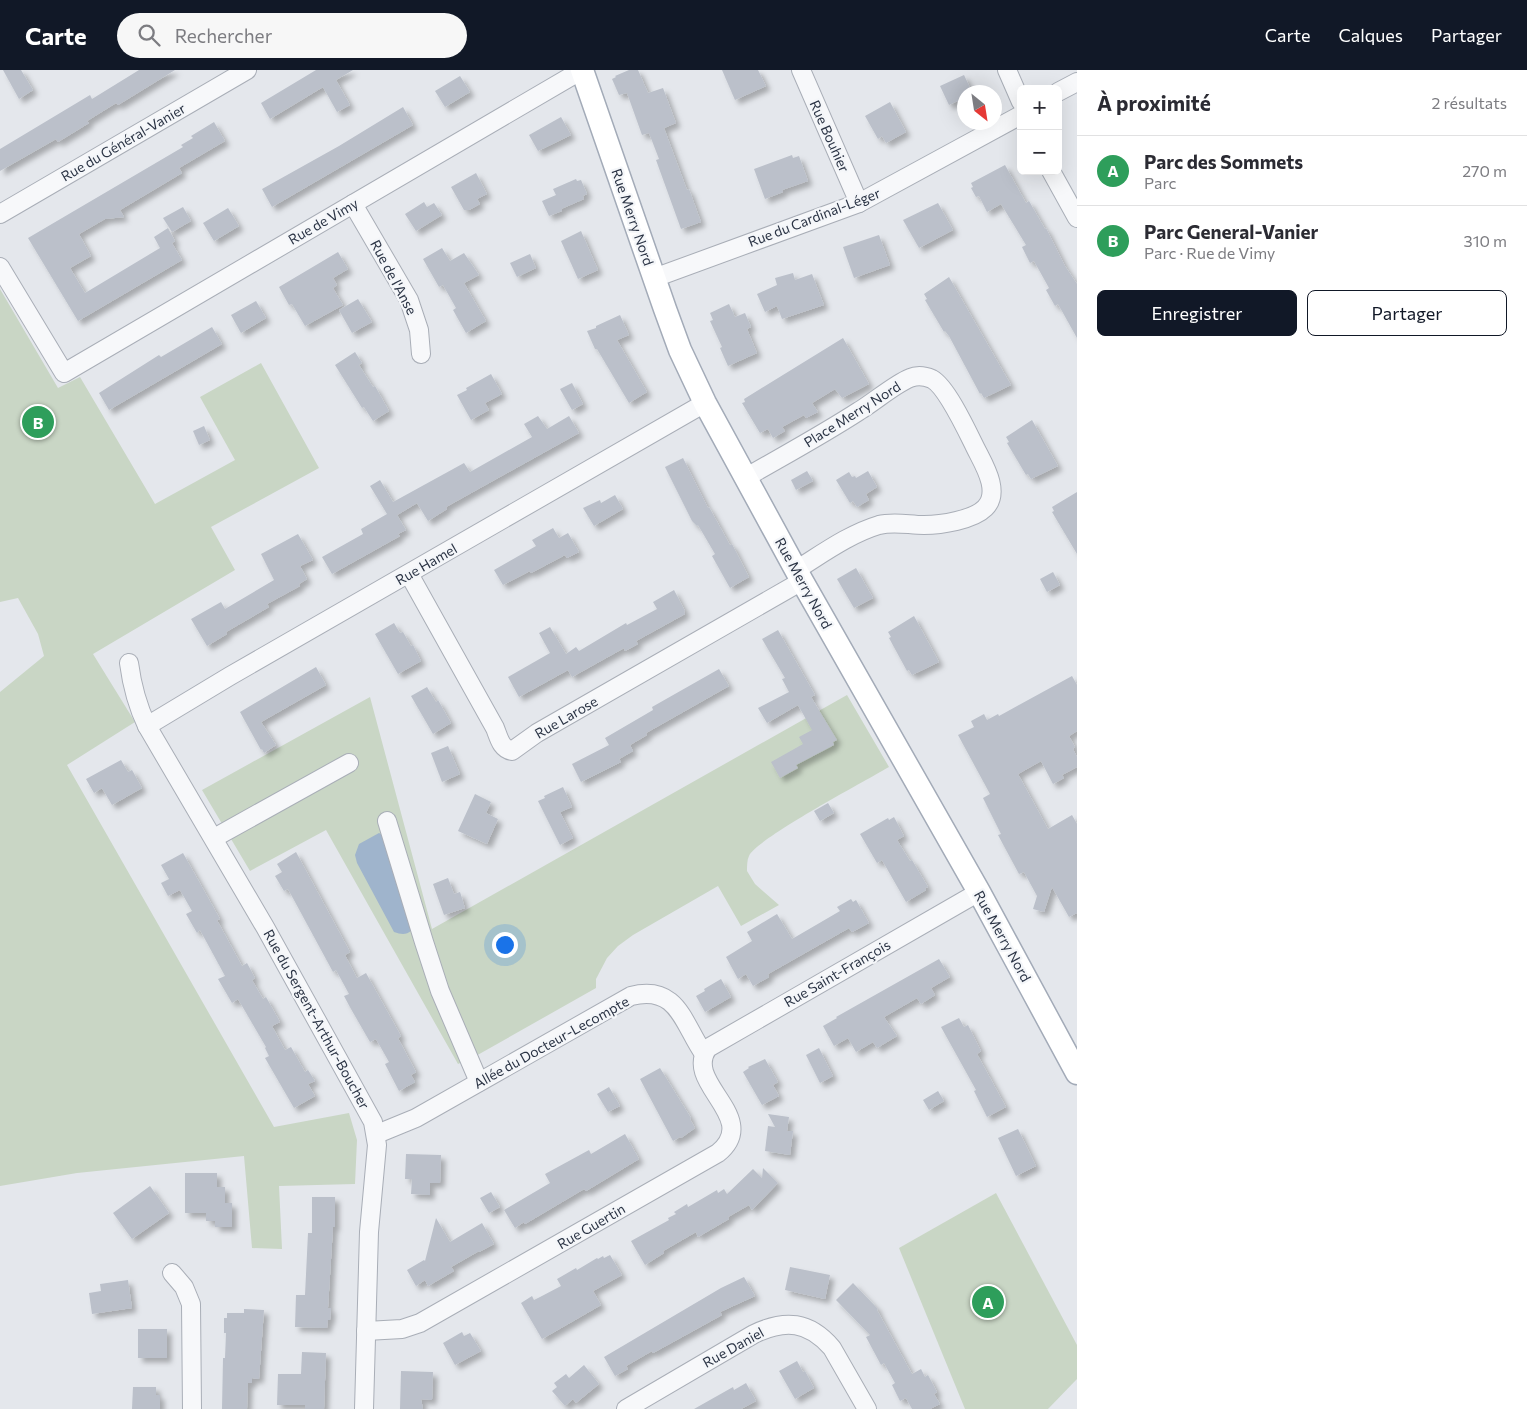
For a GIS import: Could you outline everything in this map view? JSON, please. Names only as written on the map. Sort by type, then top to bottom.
[{"type":"main road","name":"Rue Merry Nord","points":[[582,70],[680,350],[705,403],[799,576],[979,892],[1077,1073]]},
{"type":"street","name":"Rue du Général-Vanier","points":[[0,214],[247,70]]},
{"type":"street","name":"Rue de Vimy","points":[[0,267],[64,373],[582,70]]},
{"type":"street","name":"Rue Bouhier","points":[[801,70],[859,203]]},
{"type":"street","points":[[1007,70],[1017,93]]},
{"type":"street","points":[[1062,90],[1077,82]]},
{"type":"street","name":"Rue du Cardinal-Léger","points":[[654,278],[859,203],[1017,116]]},
{"type":"street","points":[[1053,175],[1077,218]]},
{"type":"street","name":"Rue de l'Anse","points":[[353,204],[409,300],[419,330],[421,354]]},
{"type":"street","name":"Place Merry Nord","points":[[745,478],[852,416],[905,381],[915,377],[926,377],[940,386],[968,433],[992,485],[991,500],[981,512],[945,523],[924,525],[895,523],[880,525],[852,537],[799,576]]},
{"type":"street","name":"Rue Hamel","points":[[147,726],[230,676],[705,403]]},
{"type":"street","name":"Rue Larose","points":[[409,574],[495,728],[501,744],[505,749],[512,751],[537,733],[799,576]]},
{"type":"street","name":"Rue du Sergent-Arthur-Boucher","points":[[129,663],[134,693],[147,726],[214,838],[374,1122],[377,1134],[369,1232],[364,1409]]},
{"type":"street","points":[[214,838],[348,763]]},
{"type":"street","points":[[387,821],[440,991],[479,1082]]},
{"type":"street","name":"Rue Saint-François","points":[[703,1057],[714,1045],[979,892]]},
{"type":"street","name":"Allée du Docteur-Lecompte","points":[[377,1134],[416,1118],[631,996],[653,993],[677,1006],[703,1057]]},
{"type":"street","name":"Rue Guertin","points":[[366,1330],[402,1330],[420,1324],[718,1153],[728,1144],[731,1138],[732,1126],[705,1073],[703,1057]]},
{"type":"street","points":[[172,1274],[184,1287],[191,1304],[192,1409]]},
{"type":"street","name":"Rue Daniel","points":[[626,1409],[754,1334],[785,1324],[806,1327],[825,1339],[867,1409]]},
{"type":"green space","points":[[0,289],[58,388],[80,377],[155,504],[235,460],[200,397],[261,363],[319,468],[211,527],[235,570],[93,654],[135,722],[67,765],[274,1127],[349,1113],[357,1140],[355,1184],[279,1186],[282,1249],[252,1248],[244,1156],[77,1173],[0,1186],[0,692],[44,656],[38,634],[18,598],[0,602]]},
{"type":"green space","points":[[847,695],[889,767],[791,824],[756,848],[749,856],[747,871],[755,884],[779,905],[741,926],[718,886],[633,935],[618,946],[607,958],[596,979],[596,988],[474,1057],[458,1064],[326,830],[250,871],[202,790],[370,697],[432,929]]},
{"type":"green space","points":[[996,1193],[1077,1345],[1077,1379],[1048,1409],[965,1409],[899,1248]]},
{"type":"water","points":[[379,833],[387,837],[412,930],[405,934],[394,932],[357,863],[355,855],[359,844]]},
{"type":"building","points":[[3,70],[21,70],[33,90],[19,99]]},
{"type":"building","points":[[139,70],[175,70],[118,105],[116,103],[87,121],[89,123],[58,142],[56,139],[0,171],[0,149],[90,95],[92,99]]},
{"type":"building","points":[[316,70],[353,70],[336,80],[350,105],[337,112],[323,87],[270,119],[261,103]]},
{"type":"building","points":[[629,70],[638,70],[648,93],[663,88],[676,123],[664,128],[701,222],[681,229],[656,160],[659,159],[649,133],[642,135],[627,93],[619,95],[612,79]]},
{"type":"building","points":[[722,70],[758,70],[766,86],[735,100]]},
{"type":"building","points":[[964,75],[969,85],[957,85],[957,101],[949,105],[940,86]]},
{"type":"building","points":[[460,76],[470,92],[445,107],[435,91]]},
{"type":"building","points":[[890,102],[906,132],[886,143],[882,136],[878,139],[865,116]]},
{"type":"building","points":[[403,107],[413,125],[272,207],[262,189],[339,146]]},
{"type":"building","points":[[561,117],[571,135],[538,151],[529,135]]},
{"type":"building","points":[[214,122],[225,141],[179,168],[182,173],[120,210],[124,217],[105,219],[79,234],[91,256],[70,268],[85,293],[160,248],[154,237],[168,228],[175,241],[172,243],[182,260],[78,321],[28,238],[183,147],[181,145],[193,138],[191,136]]},
{"type":"building","points":[[792,155],[793,158],[799,156],[808,181],[782,190],[783,192],[765,199],[754,169]]},
{"type":"building","points":[[1005,165],[1026,203],[1029,201],[1046,228],[1065,266],[1077,284],[1077,338],[1058,304],[1055,306],[1046,290],[1049,288],[1034,261],[1030,263],[1022,247],[1026,245],[1001,204],[987,212],[979,196],[976,197],[971,188],[973,187],[971,183]]},
{"type":"building","points":[[476,173],[487,194],[477,199],[480,204],[469,210],[464,210],[451,187]]},
{"type":"building","points":[[576,179],[577,181],[581,180],[587,194],[583,196],[584,199],[549,216],[542,201],[556,195],[553,189]]},
{"type":"building","points":[[424,202],[427,207],[434,203],[442,215],[416,231],[405,214]]},
{"type":"building","points":[[938,203],[953,230],[919,248],[903,220]]},
{"type":"building","points":[[183,207],[191,221],[172,232],[163,218]]},
{"type":"building","points":[[228,208],[239,226],[214,241],[203,223]]},
{"type":"building","points":[[581,231],[598,270],[578,279],[561,241]]},
{"type":"building","points":[[879,235],[890,265],[854,278],[843,247]]},
{"type":"building","points":[[442,248],[450,261],[464,253],[479,275],[464,283],[486,321],[466,333],[453,310],[456,308],[443,285],[439,287],[423,259]]},
{"type":"building","points":[[338,252],[348,269],[333,278],[337,285],[333,288],[343,305],[305,326],[292,304],[289,305],[279,287]]},
{"type":"building","points":[[530,254],[536,268],[517,277],[510,263]]},
{"type":"building","points":[[793,273],[795,280],[812,274],[824,305],[782,319],[777,306],[765,312],[757,294],[777,285],[775,278]]},
{"type":"building","points":[[949,277],[1011,385],[984,398],[980,394],[949,336],[944,332],[925,300],[927,299],[924,294]]},
{"type":"building","points":[[358,299],[372,322],[352,333],[339,310]]},
{"type":"building","points":[[256,301],[266,318],[241,333],[231,315]]},
{"type":"building","points":[[729,304],[735,317],[745,313],[751,327],[747,329],[757,353],[728,366],[710,321],[713,320],[710,313]]},
{"type":"building","points":[[620,315],[629,335],[617,340],[647,392],[629,403],[597,349],[595,349],[587,331]]},
{"type":"building","points":[[212,327],[222,344],[109,410],[99,393],[159,355],[161,357]]},
{"type":"building","points":[[843,338],[869,384],[842,398],[835,389],[812,403],[818,412],[806,418],[804,415],[782,427],[785,431],[773,438],[768,429],[760,433],[742,403],[745,402],[744,399]]},
{"type":"building","points":[[355,352],[362,363],[359,365],[373,387],[375,386],[389,411],[373,421],[364,407],[362,408],[335,365]]},
{"type":"building","points":[[491,374],[502,394],[485,403],[489,410],[471,420],[457,395]]},
{"type":"building","points":[[572,383],[583,404],[572,410],[560,389]]},
{"type":"building","points":[[538,416],[547,429],[569,416],[579,433],[446,507],[447,509],[428,521],[417,503],[397,515],[406,530],[398,534],[400,536],[332,574],[322,557],[363,534],[361,529],[387,514],[370,486],[380,480],[393,502],[464,463],[470,472],[532,437],[524,424]]},
{"type":"building","points":[[1032,420],[1058,466],[1031,479],[1028,474],[1026,475],[1007,443],[1009,442],[1006,437]]},
{"type":"building","points":[[204,426],[210,440],[199,445],[193,431]]},
{"type":"building","points":[[683,458],[708,508],[730,545],[732,544],[749,577],[730,588],[712,556],[715,554],[698,525],[692,521],[665,467]]},
{"type":"building","points":[[807,471],[813,481],[796,490],[791,480]]},
{"type":"building","points":[[868,471],[877,487],[866,494],[869,500],[857,507],[853,501],[850,503],[836,480],[849,472],[852,477],[855,476],[856,478]]},
{"type":"building","points":[[1077,492],[1077,554],[1052,512],[1054,511],[1052,507]]},
{"type":"building","points":[[615,495],[623,509],[594,526],[583,508],[600,500],[601,503]]},
{"type":"building","points":[[553,528],[559,538],[568,533],[579,552],[567,558],[565,555],[503,585],[494,570],[536,546],[532,540]]},
{"type":"building","points":[[298,534],[313,560],[300,566],[307,579],[299,584],[300,586],[267,604],[269,607],[226,632],[227,634],[207,646],[191,619],[221,602],[225,609],[274,580],[261,554]]},
{"type":"building","points":[[856,568],[873,598],[854,608],[837,579]]},
{"type":"building","points":[[1053,572],[1060,585],[1047,592],[1040,579]]},
{"type":"building","points":[[674,590],[685,614],[636,641],[638,644],[625,651],[624,648],[572,677],[568,670],[519,697],[508,677],[550,653],[539,633],[550,627],[566,654],[576,647],[579,651],[626,623],[627,625],[657,609],[653,602]]},
{"type":"building","points":[[914,616],[939,662],[912,675],[909,670],[907,671],[889,638],[891,637],[888,632]]},
{"type":"building","points":[[394,623],[400,633],[403,632],[411,646],[413,645],[421,661],[398,674],[375,634]]},
{"type":"building","points":[[778,630],[815,695],[811,697],[837,740],[833,742],[834,745],[796,765],[798,768],[780,778],[771,762],[803,744],[799,737],[812,730],[798,705],[767,723],[758,708],[789,692],[782,679],[785,678],[762,639]]},
{"type":"building","points":[[316,667],[326,685],[261,722],[276,745],[264,753],[240,712]]},
{"type":"building","points":[[719,669],[729,686],[646,733],[647,735],[630,745],[633,751],[619,759],[621,762],[581,782],[572,764],[609,745],[605,738],[653,710],[652,707]]},
{"type":"building","points":[[1072,676],[1077,685],[1077,731],[1069,736],[1075,747],[1073,749],[1077,757],[1077,767],[1062,775],[1064,778],[1053,784],[1041,761],[1018,774],[1048,829],[1072,815],[1077,824],[1077,913],[1069,917],[1052,887],[1044,912],[1033,909],[1037,896],[1024,872],[1019,874],[998,835],[1001,834],[983,798],[990,794],[958,735],[974,727],[971,721],[984,714],[987,720],[998,714],[999,716]]},
{"type":"building","points":[[427,687],[436,702],[438,700],[451,723],[433,734],[411,696]]},
{"type":"building","points":[[448,746],[460,774],[442,782],[431,753]]},
{"type":"building","points":[[121,760],[128,772],[132,770],[142,788],[112,805],[102,788],[94,793],[86,779]]},
{"type":"building","points":[[563,787],[572,807],[560,812],[573,838],[560,845],[538,801]]},
{"type":"building","points":[[475,794],[491,802],[486,813],[498,819],[487,844],[458,831]]},
{"type":"building","points":[[828,803],[834,813],[820,821],[814,811]]},
{"type":"building","points":[[894,817],[904,836],[897,840],[910,861],[912,860],[928,887],[906,902],[882,860],[877,863],[860,834],[888,818],[889,820]]},
{"type":"building","points":[[296,852],[350,952],[345,955],[357,978],[366,973],[401,1036],[398,1038],[416,1072],[411,1075],[415,1082],[399,1091],[385,1064],[389,1062],[376,1039],[370,1042],[344,996],[349,994],[336,970],[333,972],[288,889],[284,891],[275,876],[282,872],[277,864]]},
{"type":"building","points":[[183,853],[220,919],[217,920],[242,966],[247,963],[255,978],[252,980],[263,999],[266,997],[280,1022],[272,1026],[285,1050],[291,1047],[305,1072],[308,1070],[315,1081],[308,1084],[315,1096],[294,1108],[265,1058],[269,1056],[266,1047],[238,999],[232,1003],[218,979],[225,976],[200,930],[197,933],[186,914],[192,911],[180,890],[168,896],[161,883],[169,879],[161,865]]},
{"type":"building","points":[[448,878],[454,894],[460,892],[465,908],[444,915],[433,884]]},
{"type":"building","points":[[851,899],[853,902],[856,900],[869,923],[852,932],[849,928],[768,974],[769,977],[753,986],[746,974],[738,979],[726,957],[752,941],[747,932],[777,914],[792,939],[840,911],[837,907]]},
{"type":"building","points":[[939,959],[950,977],[931,988],[935,995],[921,1004],[917,998],[884,1017],[897,1036],[877,1048],[873,1042],[856,1052],[848,1038],[834,1046],[823,1026]]},
{"type":"building","points":[[721,979],[731,997],[705,1012],[696,996]]},
{"type":"building","points":[[959,1018],[964,1027],[968,1025],[981,1051],[977,1054],[1006,1107],[987,1117],[974,1091],[976,1090],[941,1027]]},
{"type":"building","points":[[819,1048],[833,1076],[820,1083],[806,1055]]},
{"type":"building","points":[[765,1059],[778,1082],[773,1085],[779,1096],[762,1105],[743,1072],[748,1067]]},
{"type":"building","points":[[660,1068],[691,1118],[695,1128],[673,1141],[640,1079]]},
{"type":"building","points":[[609,1087],[620,1106],[608,1112],[597,1094]]},
{"type":"building","points":[[938,1091],[944,1101],[929,1110],[923,1100]]},
{"type":"building","points":[[768,1114],[789,1117],[787,1131],[793,1131],[790,1155],[765,1151],[768,1126],[775,1127]]},
{"type":"building","points":[[1018,1129],[1036,1166],[1016,1176],[998,1138]]},
{"type":"building","points":[[625,1134],[639,1159],[586,1191],[584,1189],[515,1228],[504,1210],[550,1183],[545,1174],[589,1150],[591,1154]]},
{"type":"building","points":[[406,1154],[441,1155],[440,1183],[430,1183],[430,1195],[411,1194],[412,1179],[405,1179]]},
{"type":"building","points":[[763,1168],[778,1183],[752,1210],[749,1205],[698,1237],[696,1232],[663,1251],[664,1253],[645,1265],[631,1241],[669,1220],[668,1218],[676,1214],[674,1212],[687,1204],[688,1207],[717,1190],[718,1193],[724,1189],[727,1194],[753,1169],[762,1178]]},
{"type":"building","points":[[185,1173],[217,1173],[217,1187],[225,1187],[225,1203],[232,1203],[232,1227],[215,1227],[215,1221],[206,1221],[206,1213],[185,1213]]},
{"type":"building","points":[[150,1186],[169,1213],[132,1239],[113,1213]]},
{"type":"building","points":[[491,1192],[500,1207],[489,1213],[480,1198]]},
{"type":"building","points":[[312,1197],[335,1197],[335,1227],[333,1227],[328,1308],[331,1308],[327,1328],[295,1327],[296,1295],[305,1295],[308,1233],[312,1233]]},
{"type":"building","points":[[436,1218],[450,1242],[482,1223],[494,1244],[451,1267],[454,1271],[428,1286],[425,1280],[416,1286],[407,1270],[425,1261]]},
{"type":"building","points":[[610,1255],[622,1275],[593,1291],[601,1305],[542,1339],[521,1303],[532,1296],[534,1300],[561,1286],[557,1279],[576,1268],[577,1270],[597,1258],[603,1256],[604,1258]]},
{"type":"building","points":[[790,1267],[830,1275],[825,1299],[785,1290]]},
{"type":"building","points":[[744,1277],[755,1296],[720,1312],[722,1315],[653,1353],[652,1351],[626,1366],[628,1369],[615,1376],[604,1357],[721,1288]]},
{"type":"building","points":[[128,1280],[132,1308],[92,1314],[89,1293],[101,1291],[100,1284]]},
{"type":"building","points":[[853,1283],[878,1309],[912,1374],[921,1369],[925,1377],[928,1375],[937,1392],[934,1394],[940,1404],[930,1409],[912,1409],[906,1398],[900,1401],[892,1385],[895,1383],[884,1363],[881,1365],[866,1337],[870,1335],[836,1300]]},
{"type":"building","points":[[244,1309],[264,1310],[259,1379],[252,1378],[252,1383],[248,1383],[247,1409],[222,1409],[223,1358],[225,1358],[226,1333],[224,1333],[224,1318],[227,1318],[227,1313],[244,1313]]},
{"type":"building","points":[[138,1329],[167,1329],[167,1358],[138,1358]]},
{"type":"building","points":[[462,1332],[464,1336],[470,1333],[481,1351],[455,1365],[443,1343]]},
{"type":"building","points":[[302,1352],[326,1353],[324,1409],[305,1409],[305,1405],[277,1405],[278,1374],[301,1374]]},
{"type":"building","points":[[797,1361],[814,1388],[795,1399],[779,1371]]},
{"type":"building","points":[[584,1365],[599,1384],[576,1403],[573,1399],[565,1406],[552,1391],[557,1387],[554,1383],[566,1374],[569,1378]]},
{"type":"building","points":[[401,1371],[433,1372],[432,1400],[421,1399],[423,1409],[400,1409]]},
{"type":"building","points":[[746,1383],[756,1401],[741,1409],[694,1409],[733,1387],[734,1390]]},
{"type":"building","points":[[133,1387],[156,1387],[156,1395],[160,1395],[160,1409],[132,1409]]},
{"type":"place","name":"Parc General-Vanier","points":[[38,422]]},
{"type":"place","name":"Parc des Sommets","points":[[988,1302]]}]
